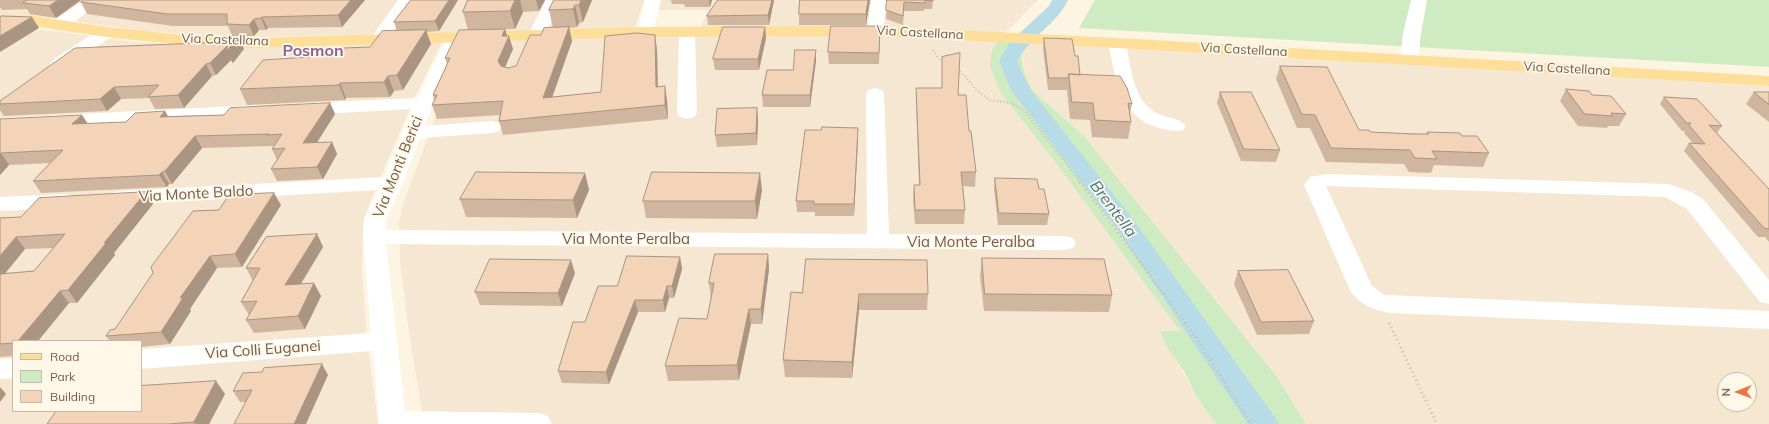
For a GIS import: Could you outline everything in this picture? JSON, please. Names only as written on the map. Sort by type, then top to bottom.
[{"type":"main road","name":"Via Castellana","points":[[0,20],[61,24],[106,32],[182,40],[250,43],[456,37],[531,39],[645,32],[875,31],[1117,43],[1769,82]]},
{"type":"street","points":[[61,24],[94,0]]},
{"type":"street","points":[[379,39],[406,0]]},
{"type":"street","points":[[531,39],[554,0]]},
{"type":"street","points":[[645,32],[653,0]]},
{"type":"street","points":[[875,31],[879,0]]},
{"type":"street","points":[[1409,60],[1419,0]]},
{"type":"street","points":[[48,73],[106,32]]},
{"type":"street","points":[[687,32],[687,112]]},
{"type":"street","name":"Via Monti Berici","points":[[393,423],[374,237],[375,219],[392,183],[424,104],[456,37]]},
{"type":"street","points":[[1117,43],[1128,95],[1148,116],[1176,126]]},
{"type":"street","points":[[875,94],[878,241]]},
{"type":"street","points":[[0,124],[424,104]]},
{"type":"street","points":[[412,133],[492,127]]},
{"type":"street","points":[[1769,296],[1695,204],[1668,191],[1326,180],[1316,182],[1315,188],[1362,290],[1366,295],[1381,303],[1769,320]]},
{"type":"street","name":"Via Monte Baldo","points":[[0,204],[392,183]]},
{"type":"street","name":"Via Monte Peralba","points":[[374,237],[1065,243]]},
{"type":"street","name":"Via Colli Euganei","points":[[142,359],[385,341]]},
{"type":"street","points":[[0,369],[12,368]]},
{"type":"street","points":[[393,423],[538,424]]},
{"type":"path","points":[[925,33],[928,43],[939,59],[966,77],[976,90],[990,100],[1010,103],[1023,109],[1109,220],[1196,337],[1251,424]]},
{"type":"path","points":[[1381,303],[1383,312],[1437,424]]},
{"type":"shaded area","points":[[0,0],[86,0],[61,18],[0,16]]},
{"type":"shaded area","points":[[102,0],[400,0],[374,35],[241,37],[142,31],[74,21]]},
{"type":"shaded area","points":[[414,0],[644,0],[635,28],[388,35]]},
{"type":"shaded area","points":[[661,0],[1038,0],[1005,33],[700,29],[708,10],[658,10]]},
{"type":"shaded area","points":[[0,27],[56,31],[133,42],[195,46],[442,42],[413,101],[368,207],[363,230],[362,271],[367,338],[378,424],[0,424]]},
{"type":"shaded area","points":[[879,35],[998,41],[1002,95],[1052,158],[1180,331],[1160,331],[1196,396],[1216,424],[424,424],[408,326],[400,261],[399,223],[403,204],[442,99],[468,41],[635,36]]},
{"type":"shaded area","points":[[1023,42],[1769,86],[1769,424],[1306,424],[1277,377],[1083,135],[1032,90],[1027,82],[1021,48]]},
{"type":"green space","points":[[1095,0],[1769,0],[1769,67],[1079,28]]},
{"type":"green space","points":[[998,41],[1023,42],[1023,67],[1032,90],[1083,135],[1277,377],[1306,424],[1216,424],[1196,396],[1185,373],[1167,347],[1160,331],[1180,331],[1052,158],[1002,95],[990,67],[992,50]]},
{"type":"building","points":[[28,0],[58,0],[49,6],[23,3]]},
{"type":"building","points":[[84,0],[351,0],[338,15],[262,17],[254,19],[249,25],[227,24],[227,14],[167,14],[81,2]]},
{"type":"building","points":[[411,0],[449,0],[435,21],[394,22]]},
{"type":"building","points":[[468,0],[515,0],[510,11],[463,12]]},
{"type":"building","points":[[554,0],[581,0],[579,5],[575,5],[573,9],[549,10]]},
{"type":"building","points":[[718,0],[772,0],[768,15],[707,16]]},
{"type":"building","points":[[800,0],[868,0],[866,14],[799,14]]},
{"type":"building","points":[[887,0],[925,0],[924,3],[904,2],[903,16],[886,10]]},
{"type":"building","points":[[0,17],[32,17],[0,36]]},
{"type":"building","points":[[831,26],[880,26],[879,53],[828,52]]},
{"type":"building","points":[[569,27],[543,98],[601,92],[605,36],[637,33],[655,35],[656,87],[665,86],[665,105],[499,121],[503,101],[432,105],[437,95],[433,95],[450,58],[445,58],[459,30],[505,29],[502,36],[509,36],[498,61],[501,66],[508,68],[516,66],[530,35],[541,35],[544,28]]},
{"type":"building","points":[[723,27],[765,27],[758,59],[713,59]]},
{"type":"building","points":[[426,30],[397,75],[388,76],[384,82],[240,89],[263,60],[310,57],[317,49],[370,47],[382,31]]},
{"type":"building","points":[[227,37],[238,37],[227,51],[227,46],[210,63],[206,64],[178,95],[148,97],[159,85],[114,87],[100,99],[0,104],[0,101],[75,48],[227,42]]},
{"type":"building","points":[[1044,38],[1072,39],[1075,56],[1078,56],[1080,75],[1069,74],[1068,78],[1049,78]]},
{"type":"building","points":[[795,50],[816,50],[810,95],[762,95],[767,70],[793,70]]},
{"type":"building","points":[[960,53],[958,95],[966,95],[969,131],[971,131],[976,172],[961,172],[965,210],[915,210],[914,185],[920,185],[916,88],[942,88],[942,57]]},
{"type":"building","points":[[1280,66],[1327,67],[1359,130],[1414,134],[1429,134],[1427,132],[1460,133],[1462,136],[1477,136],[1489,153],[1432,151],[1437,159],[1415,158],[1410,150],[1331,148],[1315,115],[1302,114]]},
{"type":"building","points":[[1069,74],[1120,76],[1127,88],[1132,104],[1128,103],[1131,122],[1095,120],[1093,103],[1072,102]]},
{"type":"building","points":[[1566,89],[1589,91],[1592,95],[1611,96],[1626,114],[1611,113],[1613,116],[1585,114]]},
{"type":"building","points":[[1220,92],[1251,92],[1280,150],[1244,149]]},
{"type":"building","points":[[1754,92],[1769,92],[1769,104]]},
{"type":"building","points":[[1664,97],[1697,99],[1722,126],[1709,125],[1769,189],[1769,229],[1764,228],[1689,143],[1705,144],[1689,125],[1691,123],[1687,123]]},
{"type":"building","points":[[330,103],[303,143],[332,142],[317,167],[271,169],[285,148],[272,149],[282,134],[195,136],[165,171],[159,175],[33,181],[63,150],[0,154],[0,119],[82,115],[72,124],[126,122],[135,113],[165,111],[160,117],[224,115],[230,108]]},
{"type":"building","points":[[757,108],[756,133],[715,135],[717,109]]},
{"type":"building","points":[[822,127],[858,128],[854,204],[814,204],[814,201],[796,201],[805,130],[821,130]]},
{"type":"building","points":[[476,172],[585,173],[573,200],[460,199]]},
{"type":"building","points":[[652,172],[760,173],[755,201],[643,201]]},
{"type":"building","points":[[995,178],[1037,179],[1039,189],[1044,189],[1049,214],[999,213]]},
{"type":"building","points":[[146,192],[68,290],[60,291],[19,340],[12,340],[12,343],[0,344],[0,274],[34,271],[65,234],[16,237],[0,256],[0,218],[21,217],[39,198]]},
{"type":"building","points":[[274,193],[235,254],[210,256],[180,298],[183,298],[161,332],[106,336],[110,330],[115,329],[153,273],[151,267],[193,211],[219,210],[229,195]]},
{"type":"building","points":[[317,234],[285,285],[314,283],[298,316],[246,320],[257,301],[241,302],[260,268],[246,268],[266,237]]},
{"type":"building","points":[[715,254],[768,254],[761,309],[749,309],[737,365],[665,366],[679,318],[707,319],[714,283],[709,283]]},
{"type":"building","points":[[627,256],[680,257],[672,286],[667,286],[663,300],[635,300],[606,372],[558,371],[573,322],[585,322],[598,286],[617,286]]},
{"type":"building","points":[[982,258],[1104,259],[1112,295],[985,294]]},
{"type":"building","points":[[490,259],[571,260],[558,293],[475,292]]},
{"type":"building","points":[[806,259],[927,260],[928,294],[859,294],[852,362],[783,360],[791,292],[802,293]]},
{"type":"building","points":[[1288,270],[1314,321],[1261,322],[1238,271]]},
{"type":"building","points":[[322,364],[294,424],[234,424],[252,390],[233,391],[243,373],[262,372],[264,368]]},
{"type":"building","points":[[216,381],[194,422],[168,424],[47,424],[55,412],[142,412],[142,386]]},
{"type":"waterway","name":"Brentella","points":[[1060,0],[1056,8],[1016,46],[1008,61],[1021,90],[1125,224],[1264,424]]},
{"type":"district","name":"Posmon","points":[[313,51]]}]
